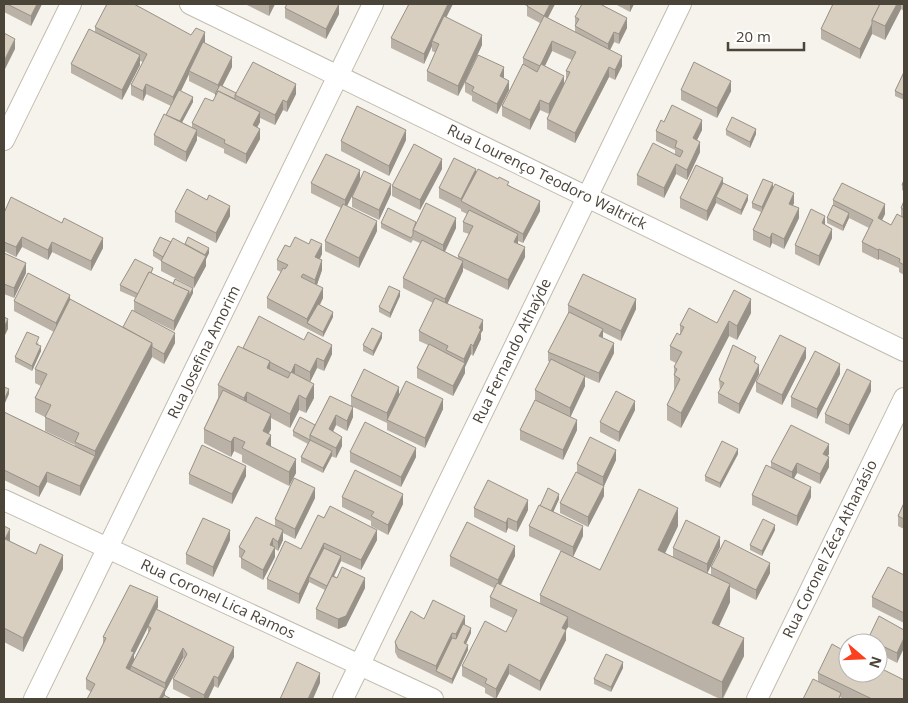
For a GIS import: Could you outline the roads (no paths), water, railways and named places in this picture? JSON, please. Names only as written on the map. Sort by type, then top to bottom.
[{"type":"street","points":[[4,140],[71,4]]},
{"type":"street","name":"Rua Lourenço Teodoro Waltrick","points":[[190,4],[904,351]]},
{"type":"street","name":"Rua Josefina Amorim","points":[[34,699],[373,4]]},
{"type":"street","name":"Rua Fernando Athaýde","points":[[343,699],[681,4]]},
{"type":"street","name":"Rua Coronel Zéca Athanásio","points":[[757,699],[904,398]]},
{"type":"street","name":"Rua Coronel Lica Ramos","points":[[4,500],[433,699]]}]
